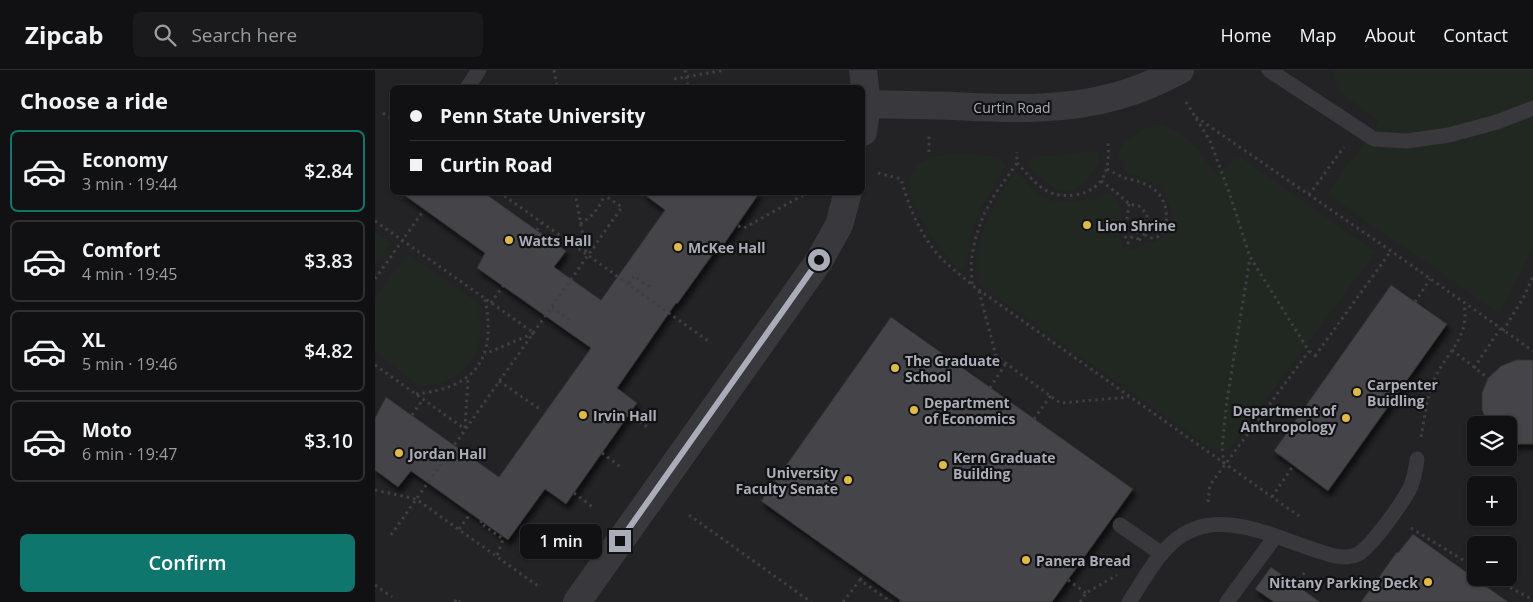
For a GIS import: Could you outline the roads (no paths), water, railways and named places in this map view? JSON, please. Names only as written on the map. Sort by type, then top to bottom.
[{"type":"street","points":[[863,70],[865,85]]},
{"type":"street","name":"Curtin Road","points":[[867,104],[1047,108],[1116,96],[1156,82],[1180,70]]},
{"type":"street","points":[[865,87],[867,104],[865,118]]},
{"type":"street","points":[[577,602],[819,260],[839,225],[847,195]]},
{"type":"lane","points":[[469,85],[479,70]]},
{"type":"lane","points":[[1269,70],[1374,139],[1407,140],[1449,135],[1497,122],[1533,108]]},
{"type":"lane","points":[[1129,602],[1162,554],[1183,534],[1195,528],[1209,525],[1244,526],[1320,553],[1347,558],[1359,553],[1369,545],[1409,488],[1415,475],[1417,459]]},
{"type":"lane","points":[[1120,525],[1162,554]]},
{"type":"lane","points":[[1227,602],[1275,537]]},
{"type":"place","name":"Lion Shrine","points":[[1087,225]]},
{"type":"place","name":"Watts Hall","points":[[509,240]]},
{"type":"place","name":"McKee Hall","points":[[678,247]]},
{"type":"place","name":"The Graduate School","points":[[895,368]]},
{"type":"place","name":"Carpenter Buidling","points":[[1357,392]]},
{"type":"place","name":"Department of Economics","points":[[914,410]]},
{"type":"place","name":"Irvin Hall","points":[[583,415]]},
{"type":"place","name":"Department of Anthropology","points":[[1346,418]]},
{"type":"place","name":"Jordan Hall","points":[[399,453]]},
{"type":"place","name":"Kern Graduate Building","points":[[943,465]]},
{"type":"place","name":"University Faculty Senate","points":[[848,480]]},
{"type":"place","name":"Panera Bread","points":[[1026,560]]},
{"type":"place","name":"Nittany Parking Deck","points":[[1428,582]]}]
